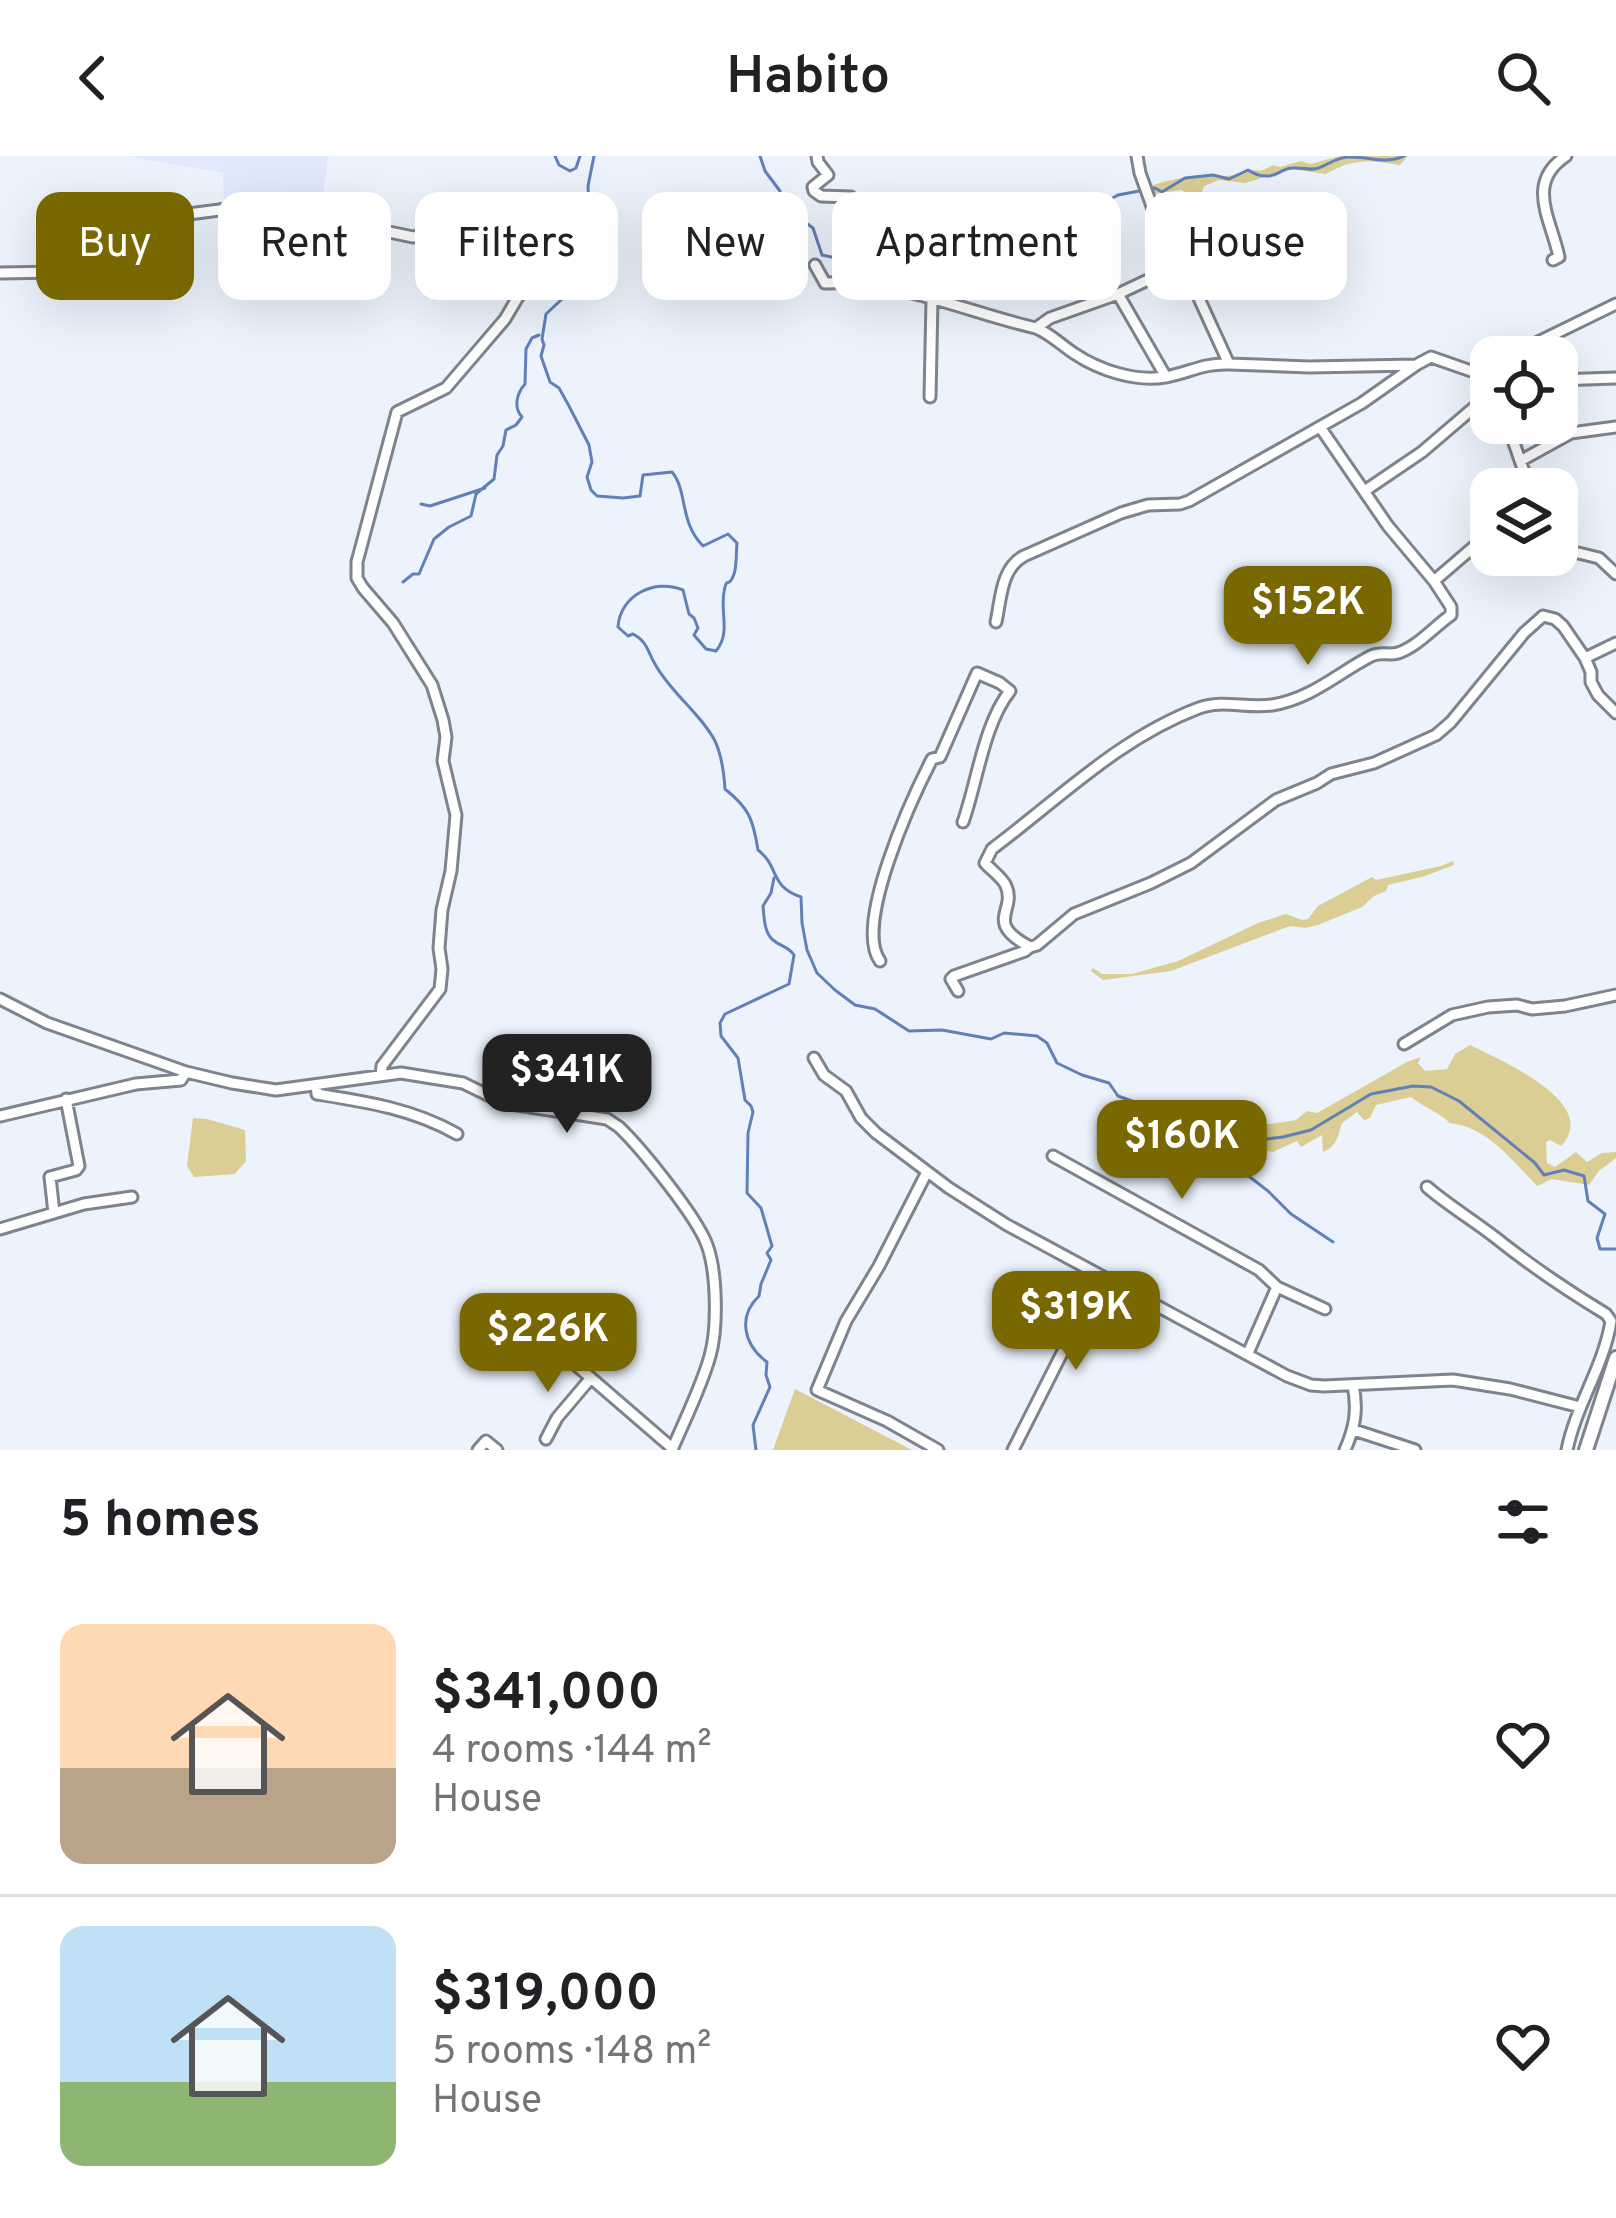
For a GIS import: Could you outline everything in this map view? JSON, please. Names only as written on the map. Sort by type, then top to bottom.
[{"type":"main road","points":[[1586,1450],[1609,1363]]},
{"type":"street","points":[[817,156],[828,176],[814,191],[832,196]]},
{"type":"street","points":[[1137,156],[1147,192]]},
{"type":"street","points":[[1553,260],[1559,257],[1542,189],[1552,165],[1566,156]]},
{"type":"street","points":[[0,273],[59,272],[86,265],[181,215],[227,209],[290,207],[413,237],[507,222],[545,220],[553,226],[554,249],[505,319],[446,388],[397,412],[357,562],[363,588],[393,622],[432,685],[446,737],[443,761],[456,814],[442,910],[440,988],[382,1066],[381,1075]]},
{"type":"street","points":[[815,265],[825,283],[832,283]]},
{"type":"street","points":[[1121,299],[1166,377]]},
{"type":"street","points":[[930,397],[932,300],[1036,328],[1102,368],[1145,378],[1166,377],[1209,363],[1415,365]]},
{"type":"street","points":[[1036,328],[1050,318],[1101,300]]},
{"type":"street","points":[[1200,300],[1228,364]]},
{"type":"street","points":[[1550,336],[1616,304]]},
{"type":"street","points":[[996,622],[1007,572],[1014,561],[1120,513],[1189,500],[1365,401],[1431,358],[1470,371]]},
{"type":"street","points":[[1578,379],[1616,378]]},
{"type":"street","points":[[1366,490],[1422,452],[1470,410]]},
{"type":"street","points":[[1030,946],[1017,940],[1003,922],[1006,884],[985,863],[992,849],[1108,757],[1136,738],[1202,707],[1290,701],[1369,656],[1403,651],[1451,615],[1434,581],[1399,541],[1320,427]]},
{"type":"street","points":[[1522,460],[1571,433],[1616,428]]},
{"type":"street","points":[[1516,444],[1524,468]]},
{"type":"street","points":[[1434,581],[1470,550]]},
{"type":"street","points":[[1578,553],[1599,558],[1616,574]]},
{"type":"street","points":[[958,992],[951,980],[954,976],[1037,945],[1074,914],[1191,863],[1276,800],[1436,735],[1538,619],[1548,615],[1556,619],[1585,658],[1598,695],[1616,713]]},
{"type":"street","points":[[1585,658],[1616,643]]},
{"type":"street","points":[[880,961],[874,953],[872,929],[908,805],[932,759],[940,758],[977,673],[1010,691],[1001,703],[976,772],[963,822]]},
{"type":"street","points":[[1404,1044],[1452,1015],[1517,1005],[1532,1009],[1565,1006],[1616,994]]},
{"type":"street","points":[[0,999],[47,1023],[186,1072],[276,1090],[401,1073],[463,1083],[505,1103],[607,1120],[628,1136],[705,1240],[713,1283],[714,1337],[672,1449],[569,1360]]},
{"type":"street","points":[[814,1058],[824,1075],[846,1091],[861,1118],[927,1172],[1007,1225],[1287,1376],[1311,1385],[1453,1380],[1580,1407]]},
{"type":"street","points":[[0,1116],[151,1081],[181,1080],[186,1072]]},
{"type":"street","points":[[316,1085],[317,1094],[399,1108],[458,1134]]},
{"type":"street","points":[[54,1213],[50,1177],[76,1171],[79,1166],[66,1100]]},
{"type":"street","points":[[1053,1156],[1259,1270],[1277,1287],[1325,1309]]},
{"type":"street","points":[[927,1172],[846,1321],[817,1390],[938,1450]]},
{"type":"street","points":[[1426,1187],[1611,1321],[1609,1363],[1580,1407],[1567,1450]]},
{"type":"street","points":[[0,1228],[132,1197]]},
{"type":"street","points":[[1012,1450],[1101,1276]]},
{"type":"street","points":[[1248,1353],[1277,1287]]},
{"type":"street","points":[[545,1438],[590,1379]]},
{"type":"street","points":[[1345,1450],[1358,1407],[1353,1385]]},
{"type":"street","points":[[1354,1430],[1415,1450]]},
{"type":"street","points":[[478,1450],[486,1441],[497,1450]]},
{"type":"shaded area","points":[[328,156],[324,192],[224,192],[223,173],[135,158]]},
{"type":"shaded area","points":[[1340,156],[1408,156],[1400,165],[1362,162],[1326,174],[1291,169],[1245,183],[1219,180],[1204,186],[1202,192],[1152,192],[1149,187],[1301,161],[1310,164]]},
{"type":"shaded area","points":[[1453,861],[1454,865],[1425,876],[1388,885],[1362,907],[1318,925],[1290,926],[1171,971],[1103,980],[1091,971],[1132,974],[1178,961],[1258,923],[1286,914],[1308,919],[1318,906],[1372,877],[1376,880]]},
{"type":"shaded area","points":[[1470,1045],[1542,1085],[1568,1114],[1570,1130],[1561,1146],[1546,1142],[1547,1163],[1555,1167],[1576,1152],[1587,1162],[1602,1153],[1616,1152],[1616,1158],[1589,1185],[1552,1179],[1537,1186],[1487,1138],[1450,1123],[1411,1097],[1376,1105],[1364,1120],[1357,1112],[1342,1123],[1334,1144],[1323,1152],[1322,1135],[1301,1147],[1297,1141],[1273,1152],[1234,1145],[1230,1155],[1221,1158],[1206,1132],[1172,1133],[1176,1126],[1148,1117],[1162,1106],[1195,1115],[1206,1111],[1239,1114],[1236,1129],[1296,1120],[1421,1057],[1418,1063],[1425,1071],[1447,1069],[1455,1054]]},
{"type":"shaded area","points":[[193,1118],[245,1130],[246,1161],[235,1174],[194,1177],[187,1166]]},
{"type":"shaded area","points":[[795,1389],[912,1450],[773,1450]]},
{"type":"waterway","points":[[555,156],[570,171],[580,156]]},
{"type":"waterway","points":[[594,156],[582,240],[592,249],[600,240],[604,249],[577,285],[546,314],[541,356],[550,382],[559,388],[589,445],[592,462],[587,477],[597,496],[640,496],[643,475],[672,472],[690,527],[703,546],[728,534],[737,543],[735,571],[724,592],[723,637],[716,651],[706,649],[694,635],[698,628],[683,590],[672,587],[651,588],[632,598],[618,627],[642,640],[661,674],[715,741],[725,789],[749,815],[758,850],[779,882],[801,897],[807,950],[817,973],[855,1005],[875,1009],[909,1031],[942,1030],[991,1039],[1004,1033],[1037,1036],[1047,1043],[1057,1063],[1109,1083],[1118,1096],[1228,1136],[1283,1137],[1311,1130],[1371,1094],[1431,1087],[1459,1101],[1544,1175],[1564,1170],[1584,1176],[1588,1201],[1605,1214],[1597,1238],[1600,1249],[1616,1249]]},
{"type":"waterway","points":[[760,156],[780,191],[781,205],[813,228],[822,255],[836,258],[888,248],[910,250],[940,230],[975,225],[1035,201],[1050,202],[1064,218],[1118,195],[1155,188],[1162,192],[1185,178],[1213,175],[1229,179],[1248,170],[1270,176],[1344,158],[1404,156]]},
{"type":"waterway","points":[[403,582],[419,574],[434,539],[471,516],[476,494],[494,479],[506,430],[522,417],[517,400],[525,384],[526,349],[539,335]]},
{"type":"waterway","points":[[421,504],[430,506],[485,488]]},
{"type":"waterway","points":[[756,1450],[753,1425],[770,1387],[767,1362],[753,1347],[746,1322],[759,1296],[772,1246],[761,1208],[747,1193],[753,1112],[745,1100],[738,1058],[721,1036],[720,1023],[725,1014],[789,984],[794,955],[770,937],[764,919],[763,906],[774,878]]},
{"type":"waterway","points":[[1228,1136],[1246,1174],[1291,1214],[1333,1242]]}]
